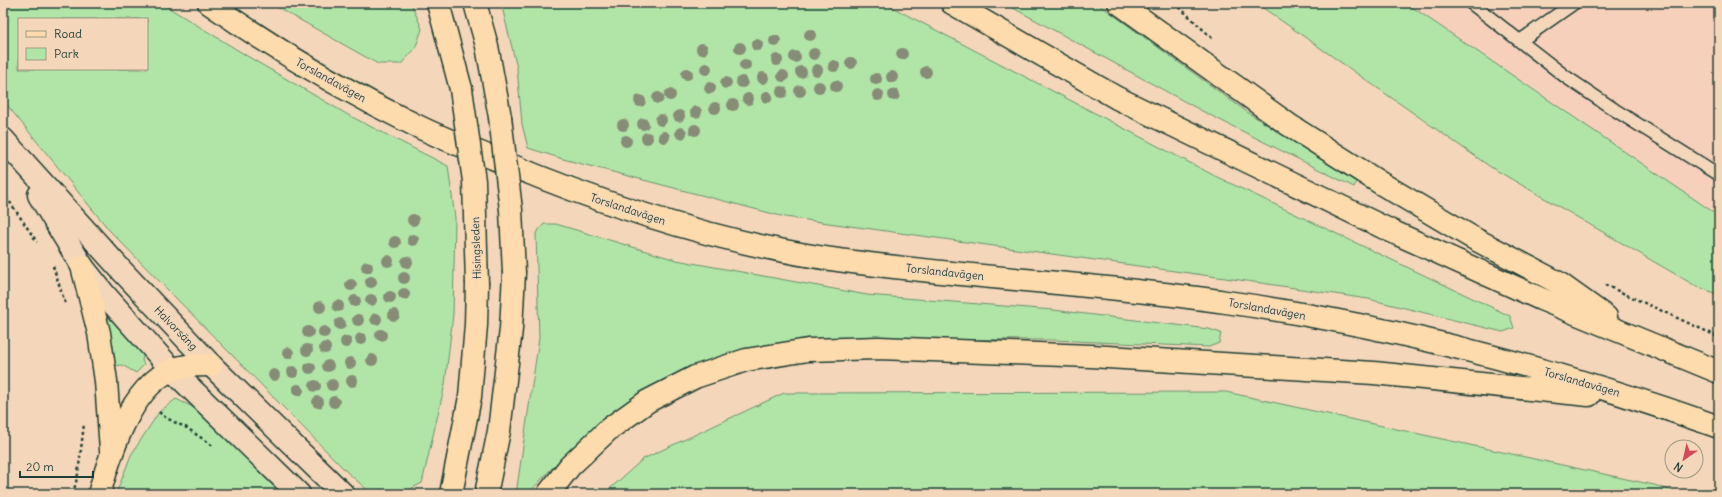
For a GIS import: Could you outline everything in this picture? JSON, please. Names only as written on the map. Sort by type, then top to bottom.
[{"type":"main road","name":"Torslandavägen","points":[[210,3],[239,24],[325,78],[418,126],[553,183],[651,218],[755,244],[836,260],[1227,302],[1381,329],[1523,366],[1644,400],[1719,427]]},
{"type":"main road","name":"Hisingsleden","points":[[438,3],[461,89],[474,181],[477,284],[476,325],[470,397],[451,494]]},
{"type":"main road","points":[[474,3],[487,46],[500,117],[511,210],[514,273],[511,329],[499,431],[486,494]]},
{"type":"main road","points":[[952,3],[1117,98],[1391,231],[1524,292],[1640,341],[1719,372]]},
{"type":"main road","points":[[1119,3],[1289,125],[1382,184],[1473,238],[1557,282],[1640,341]]},
{"type":"main road","points":[[82,266],[99,333],[106,381],[111,450]]},
{"type":"main road","points":[[548,494],[570,466],[609,429],[648,401],[695,377],[739,363],[808,350],[879,348],[1091,356],[1282,367],[1374,373],[1644,400]]},
{"type":"main road","points":[[99,494],[111,450],[127,418],[142,395],[154,382],[172,370],[191,365],[211,364]]},
{"type":"street","name":"Halvorsäng","points":[[10,148],[82,266],[105,295],[172,370],[299,494]]},
{"type":"street","name":"Halvorsäng","points":[[10,148],[211,364],[343,494]]},
{"type":"lane","points":[[1471,3],[1566,77],[1719,175]]},
{"type":"lane","points":[[1520,41],[1560,7],[1574,3]]},
{"type":"path","points":[[1175,3],[1217,43]]},
{"type":"path","points":[[3,192],[40,245]]},
{"type":"path","points":[[52,264],[66,306]]},
{"type":"path","points":[[1600,283],[1719,336]]},
{"type":"path","points":[[142,395],[166,418],[187,428],[219,451]]},
{"type":"path","points":[[73,494],[78,474],[84,420]]},
{"type":"shaded area","points":[[1406,3],[1719,3],[1719,216]]},
{"type":"green space","points":[[3,3],[161,3],[252,59],[350,116],[448,166],[455,218],[453,315],[445,384],[422,483],[401,494],[372,494],[347,472],[110,231],[3,100]]},
{"type":"green space","points":[[270,3],[411,3],[422,29],[415,49],[401,64],[378,64]]},
{"type":"green space","points":[[501,3],[884,3],[1217,177],[1510,316],[1514,328],[1503,332],[1368,299],[785,217],[563,159],[528,148],[522,124],[517,68]]},
{"type":"green space","points":[[1004,3],[1097,3],[1247,112],[1356,182],[1354,187],[1202,111]]},
{"type":"green space","points":[[1256,3],[1406,3],[1719,216],[1719,295],[1694,285],[1489,166]]},
{"type":"green space","points":[[544,224],[556,224],[676,260],[867,295],[1053,310],[1209,329],[1221,333],[1219,343],[1209,347],[1052,340],[859,339],[680,373],[615,410],[551,469],[528,494],[516,494],[539,338],[536,233]]},
{"type":"green space","points":[[109,317],[144,354],[142,360],[144,365],[136,373],[122,365],[113,366],[106,321]]},
{"type":"green space","points":[[1226,392],[1654,485],[1682,494],[604,494],[643,459],[784,393]]},
{"type":"green space","points":[[176,399],[195,408],[283,494],[116,494],[131,455],[159,412]]}]
